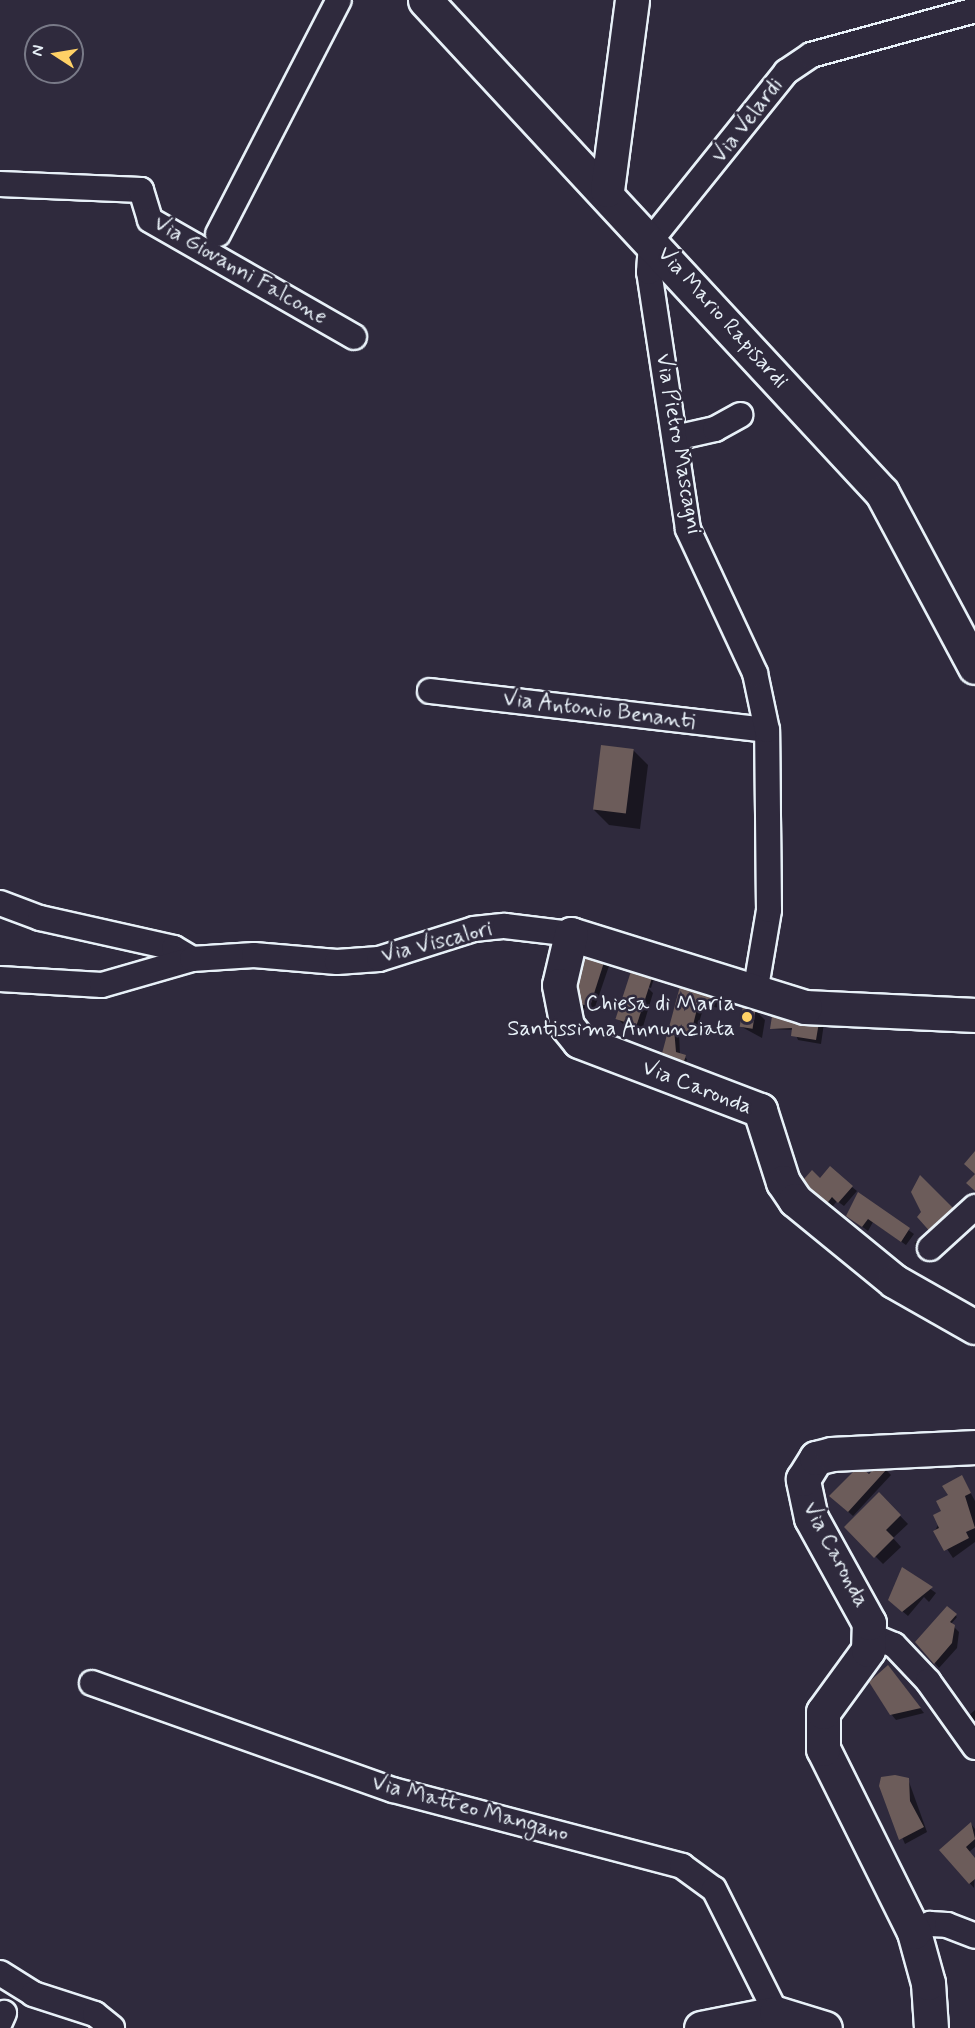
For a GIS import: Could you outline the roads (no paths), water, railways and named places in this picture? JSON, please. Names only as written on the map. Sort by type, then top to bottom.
[{"type":"street","points":[[218,234],[339,0]]},
{"type":"street","points":[[607,190],[632,0]]},
{"type":"street","name":"Via Mario Rapisardi","points":[[438,5],[882,493],[975,667]]},
{"type":"street","name":"Via Velardi","points":[[651,240],[786,72],[811,55],[975,10]]},
{"type":"street","name":"Via Giovanni Falcone","points":[[0,184],[141,190],[150,220],[354,338]]},
{"type":"street","name":"Via Pietro Mascagni","points":[[651,240],[649,272],[688,528],[755,673],[767,730],[769,910],[755,993]]},
{"type":"street","points":[[675,438],[714,429],[740,416]]},
{"type":"street","name":"Via Antonio Benanti","points":[[430,691],[767,730]]},
{"type":"street","points":[[0,903],[40,918],[174,948],[192,959]]},
{"type":"street","name":"Via Viscalori","points":[[0,979],[102,985],[192,959],[254,955],[337,962],[379,959],[474,929],[505,926],[571,934],[805,1007],[975,1015]]},
{"type":"street","name":"Via Caronda","points":[[571,934],[561,966],[561,1007],[579,1041],[760,1110],[783,1182],[795,1200],[894,1281],[975,1327]]},
{"type":"street","points":[[930,1248],[975,1207]]},
{"type":"street","name":"Via Caronda","points":[[931,2028],[928,1983],[914,1932],[823,1749],[823,1712],[868,1650],[870,1635],[863,1602],[811,1518],[803,1494],[807,1467],[832,1454],[975,1447]]},
{"type":"street","points":[[870,1635],[894,1645],[928,1681],[975,1747]]},
{"type":"street","name":"Via Matteo Mangano","points":[[92,1683],[393,1790],[682,1866],[714,1889],[776,2013]]},
{"type":"street","points":[[914,1932],[930,1924],[947,1924],[975,1936]]},
{"type":"street","points":[[0,1973],[33,1994],[95,2014],[112,2028]]},
{"type":"street","points":[[701,2028],[776,2013],[825,2028]]},
{"type":"place","name":"Chiesa di Maria Santissima Annunziata","points":[[747,1017]]}]
